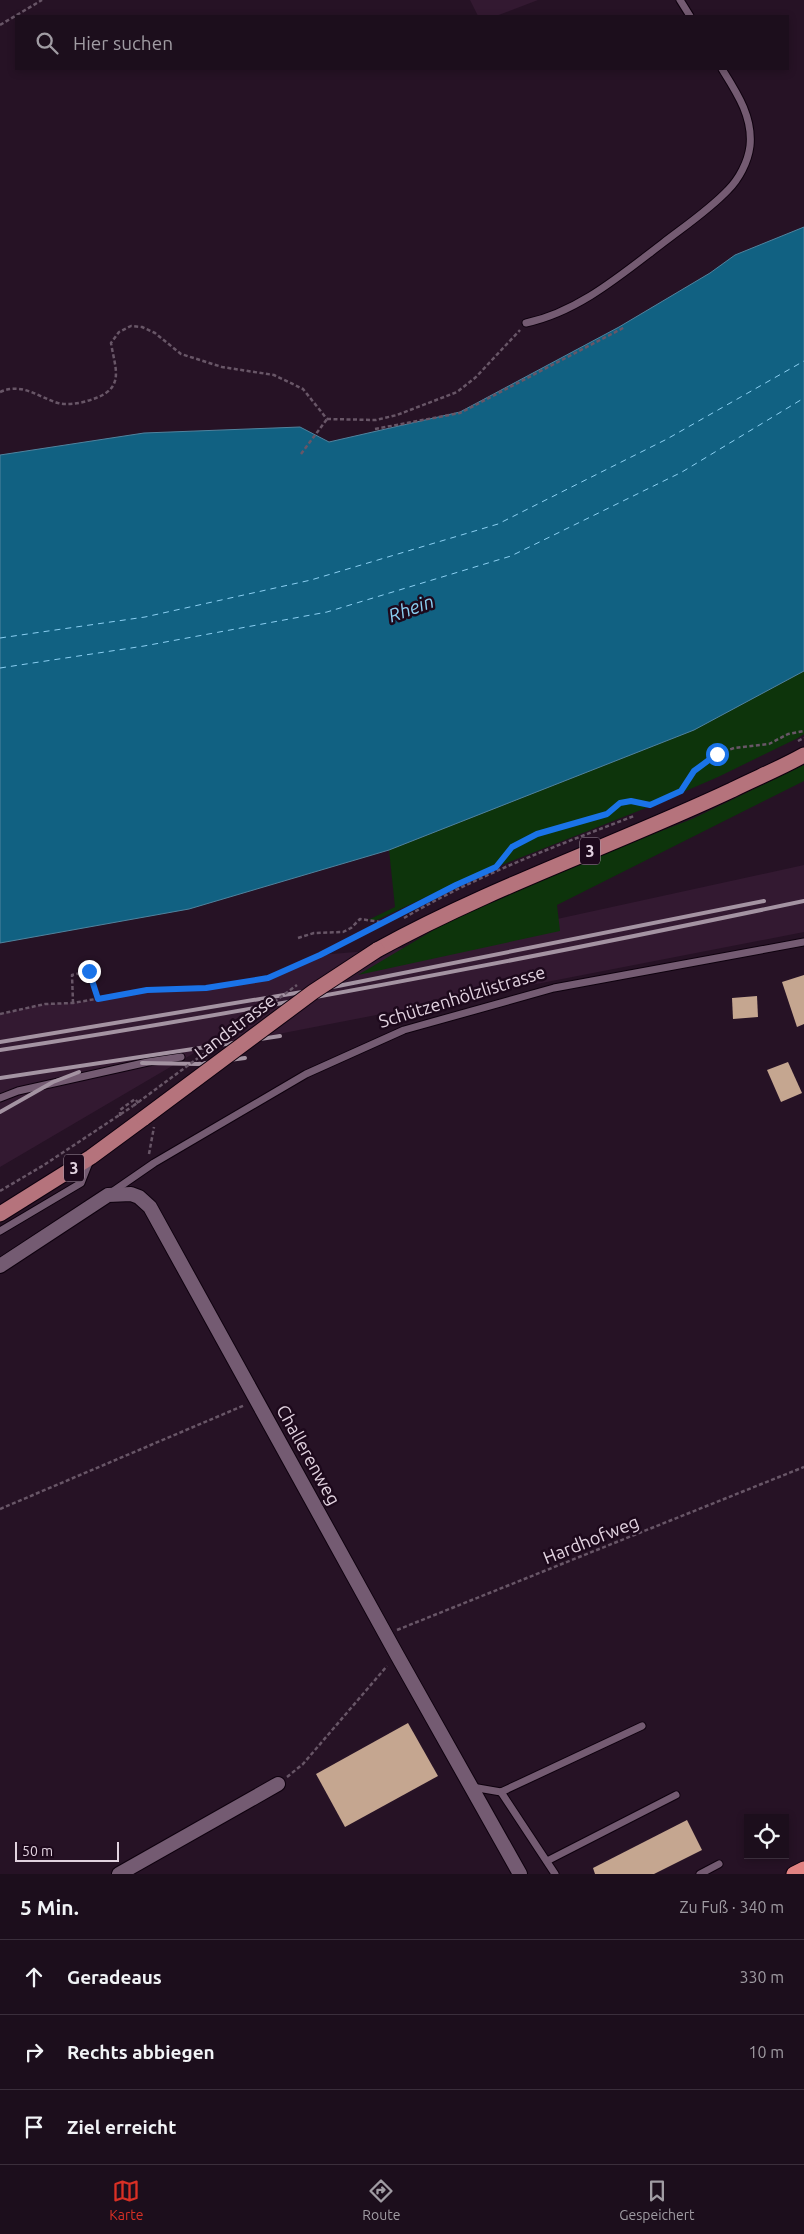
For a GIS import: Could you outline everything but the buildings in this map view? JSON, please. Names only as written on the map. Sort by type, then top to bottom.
[{"type":"highway","points":[[794,1874],[804,1869]]},
{"type":"main road","name":"Landstrasse","points":[[0,1214],[91,1157],[313,992],[377,950],[429,921],[470,902],[686,812],[804,755]]},
{"type":"street","name":"Challerenweg","points":[[108,1195],[131,1194],[139,1197],[150,1206],[396,1655],[520,1874]]},
{"type":"street","points":[[0,1266],[108,1195]]},
{"type":"street","points":[[119,1874],[278,1784]]},
{"type":"lane","points":[[680,0],[689,15]]},
{"type":"lane","points":[[526,324],[554,314],[603,289],[692,221],[729,189],[744,167],[750,146],[744,105],[723,70]]},
{"type":"lane","name":"Schützenhölzlistrasse","points":[[108,1195],[154,1164],[306,1074],[404,1030],[554,988],[804,942]]},
{"type":"lane","points":[[0,1098],[18,1091],[148,1062],[181,1057]]},
{"type":"lane","points":[[0,1231],[81,1183],[91,1157]]},
{"type":"lane","points":[[471,1787],[501,1792],[642,1726]]},
{"type":"lane","points":[[501,1792],[555,1874]]},
{"type":"lane","points":[[547,1860],[676,1795]]},
{"type":"lane","points":[[700,1874],[719,1864]]},
{"type":"path","points":[[17,15],[42,0]]},
{"type":"path","points":[[0,25],[15,16]]},
{"type":"path","points":[[0,392],[18,388],[28,389],[59,403],[73,404],[104,395],[113,388],[117,380],[111,343],[120,332],[131,326],[142,327],[156,333],[181,354],[222,367],[274,375],[304,389],[327,418],[376,420],[397,415],[457,392],[476,377],[526,324]]},
{"type":"path","points":[[375,429],[460,414],[625,327]]},
{"type":"path","points":[[301,454],[327,418]]},
{"type":"path","points":[[0,1014],[45,1004],[73,1003],[147,990],[206,988],[268,978],[320,955],[410,908],[496,867],[512,847],[537,834],[607,814],[620,803],[631,801],[650,805],[681,791],[694,771],[717,754],[734,748],[769,744],[788,734],[804,731]]},
{"type":"path","points":[[791,744],[804,738]]},
{"type":"path","points":[[652,809],[661,805]]},
{"type":"path","points":[[410,908],[412,913],[496,871],[635,816]]},
{"type":"path","points":[[298,938],[314,933],[343,932],[351,928],[360,919],[383,922]]},
{"type":"path","points":[[73,1003],[72,975],[89,971],[98,999]]},
{"type":"path","points":[[120,1116],[120,1110],[135,1099]]},
{"type":"path","points":[[0,1191],[44,1165],[133,1106]]},
{"type":"path","points":[[154,1132],[149,1150],[154,1164]]},
{"type":"path","points":[[0,1509],[256,1400]]},
{"type":"path","name":"Hardhofweg","points":[[386,1635],[804,1467]]},
{"type":"path","points":[[278,1784],[303,1764],[396,1655]]},
{"type":"shaded area","points":[[470,0],[538,0],[499,15],[478,15]]},
{"type":"shaded area","points":[[804,865],[804,932],[201,1049],[0,1167],[0,1014],[45,1004],[73,1003],[147,990],[206,988],[268,978],[320,955],[438,945]]},
{"type":"green space","points":[[804,671],[804,734],[798,738],[718,777],[651,806],[502,865],[417,907],[417,905],[499,865],[496,864],[377,920],[368,920],[395,907],[389,850],[694,730]]},
{"type":"green space","points":[[804,765],[804,781],[557,905],[560,931],[358,975],[442,925],[556,872],[692,819]]},
{"type":"water","name":"Rhein","points":[[804,227],[804,671],[694,730],[389,850],[189,909],[0,943],[0,455],[144,433],[300,427],[329,442],[460,412],[619,327],[710,273],[735,255]]},
{"type":"ferry route","points":[[0,638],[145,617],[311,580],[498,524],[667,439],[804,361]]},
{"type":"ferry route","points":[[0,668],[144,646],[327,612],[511,556],[682,472],[804,398]]},
{"type":"railway","points":[[0,1042],[338,986],[764,901]]},
{"type":"railway","points":[[0,1050],[303,1000],[804,901]]},
{"type":"railway","points":[[0,1078],[280,1036]]},
{"type":"railway","points":[[142,1063],[198,1064],[245,1058]]},
{"type":"railway","points":[[0,1112],[53,1082],[79,1072]]},
{"type":"route","points":[[89,971],[98,999],[147,990],[206,988],[268,978],[320,955],[456,885],[496,867],[512,847],[537,834],[607,814],[620,803],[631,801],[650,805],[681,791],[694,771],[717,754]]}]
